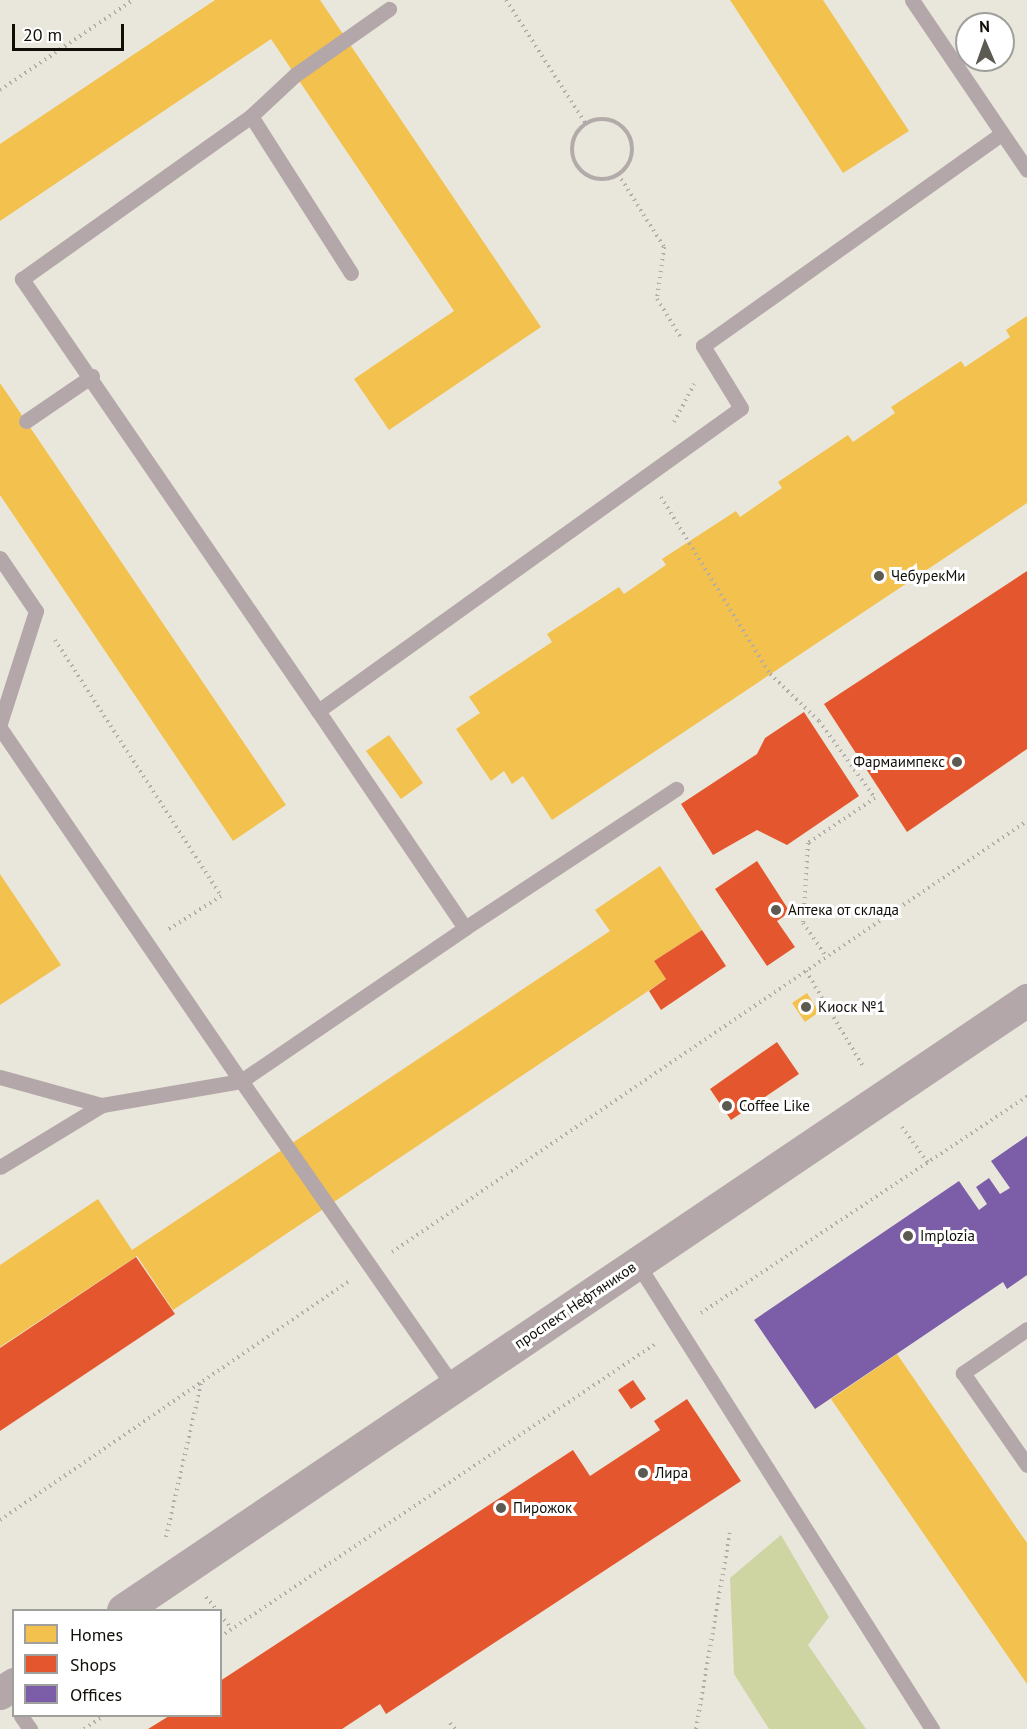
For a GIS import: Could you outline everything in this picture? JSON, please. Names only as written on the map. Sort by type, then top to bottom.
[{"type":"street","name":"проспект Нефтяников","points":[[126,1609],[1027,1000]]},
{"type":"lane","points":[[912,0],[1027,170]]},
{"type":"lane","points":[[389,9],[295,75],[251,116],[22,279],[92,376],[465,928]]},
{"type":"lane","points":[[251,116],[351,273]]},
{"type":"lane","points":[[318,711],[647,473],[741,408],[703,346],[1001,134]]},
{"type":"lane","points":[[26,421],[92,376]]},
{"type":"lane","points":[[0,558],[36,611],[0,723]]},
{"type":"lane","points":[[0,728],[241,1081],[372,1266],[454,1387]]},
{"type":"lane","points":[[0,1167],[102,1106],[241,1081],[465,928],[676,789]]},
{"type":"lane","points":[[0,1077],[102,1106]]},
{"type":"lane","points":[[636,1263],[677,1329],[788,1495],[932,1729]]},
{"type":"lane","points":[[1027,1329],[963,1373],[1027,1465]]},
{"type":"path","points":[[0,90],[133,0]]},
{"type":"path","points":[[506,0],[586,124]]},
{"type":"path","points":[[602,119],[617,123],[629,135],[629,162],[618,174],[598,178],[578,167],[572,144],[586,124],[602,119]]},
{"type":"path","points":[[618,174],[664,247],[657,299],[682,340]]},
{"type":"path","points":[[696,381],[647,473],[770,674],[819,721],[875,798],[808,843],[803,923],[826,956]]},
{"type":"path","points":[[36,611],[221,896],[158,936]]},
{"type":"path","points":[[0,1520],[202,1380],[1027,821]]},
{"type":"path","points":[[222,1636],[1027,1096]]},
{"type":"path","points":[[202,1380],[165,1540],[215,1609]]},
{"type":"path","points":[[696,1729],[730,1533]]},
{"type":"path","points":[[222,1617],[232,1629]]},
{"type":"path","points":[[84,1729],[102,1717]]},
{"type":"path","points":[[450,1723],[455,1729]]},
{"type":"green space","points":[[781,1535],[829,1617],[808,1645],[866,1729],[769,1729],[734,1674],[730,1578]]},
{"type":"building: Homes","points":[[215,0],[320,0],[541,327],[389,430],[354,379],[454,311],[271,39],[0,221],[0,144]]},
{"type":"building: Homes","points":[[730,0],[823,0],[909,131],[843,173]]},
{"type":"building: Homes","points":[[1027,316],[1027,503],[552,820],[523,776],[512,784],[504,771],[491,781],[456,729],[480,713],[469,697],[552,642],[547,634],[619,587],[624,594],[666,565],[662,559],[736,511],[740,517],[782,488],[778,482],[848,435],[853,442],[895,413],[891,407],[961,361],[965,367],[1010,337],[1006,330]]},
{"type":"building: Homes","points":[[0,383],[286,805],[233,841],[0,495]]},
{"type":"building: Homes","points":[[389,735],[423,783],[401,799],[366,751]]},
{"type":"building: Homes","points":[[660,866],[702,930],[654,961],[666,979],[173,1310],[137,1256],[0,1347],[0,1265],[98,1199],[132,1250],[610,931],[595,910]]},
{"type":"building: Homes","points":[[0,874],[61,965],[0,1005]]},
{"type":"building: Homes","name":"Киоск №1","points":[[807,993],[819,1012],[805,1022],[792,1003]]},
{"type":"building: Homes","points":[[897,1354],[1027,1543],[1027,1684],[831,1399]]},
{"type":"building: Shops","points":[[1027,571],[1027,749],[907,832],[824,704]]},
{"type":"building: Shops","points":[[804,712],[859,796],[787,845],[757,830],[713,855],[681,804],[757,754],[765,738]]},
{"type":"building: Shops","points":[[757,861],[790,912],[777,921],[795,947],[767,966],[715,889]]},
{"type":"building: Shops","points":[[702,930],[726,966],[661,1010],[649,991],[666,979],[654,961]]},
{"type":"building: Shops","points":[[777,1042],[799,1074],[731,1120],[710,1089]]},
{"type":"building: Shops","points":[[136,1257],[175,1314],[0,1431],[0,1348]]},
{"type":"building: Shops","points":[[633,1380],[646,1399],[631,1409],[618,1390]]},
{"type":"building: Shops","points":[[687,1399],[741,1481],[386,1714],[380,1704],[342,1729],[148,1729],[167,1717],[222,1717],[222,1680],[573,1450],[590,1476],[660,1430],[654,1421]]},
{"type":"building: Offices","points":[[1027,1136],[1027,1275],[1007,1289],[1003,1282],[815,1409],[754,1320],[959,1181],[979,1210],[987,1204],[976,1187],[989,1178],[1000,1194],[1010,1188],[991,1161]]},
{"type":"place","name":"ЧебурекМи","points":[[879,576]]},
{"type":"place","name":"Фармаимпекс","points":[[957,762]]},
{"type":"place","name":"Аптека от склада","points":[[776,910]]},
{"type":"place","name":"Киоск №1","points":[[806,1007]]},
{"type":"place","name":"Coffee Like","points":[[727,1106]]},
{"type":"place","name":"Implozia","points":[[908,1236]]},
{"type":"place","name":"Лира","points":[[643,1473]]},
{"type":"place","name":"Пирожок","points":[[501,1508]]}]
